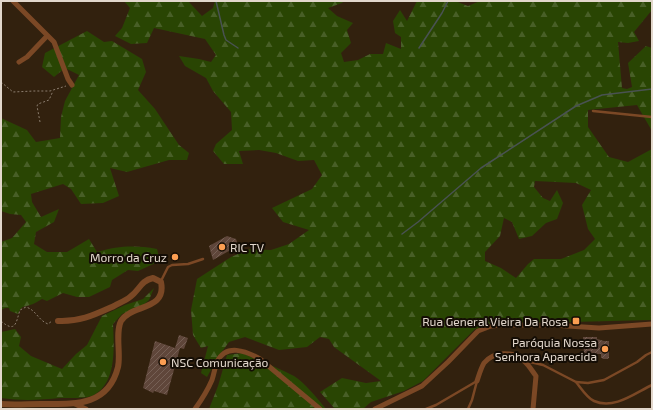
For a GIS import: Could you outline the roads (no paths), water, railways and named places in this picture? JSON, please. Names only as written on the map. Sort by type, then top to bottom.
[{"type":"street","points":[[13,1],[55,45],[67,77],[72,85]]},
{"type":"street","points":[[19,62],[27,57],[47,36]]},
{"type":"street","points":[[1,404],[75,404],[97,398],[106,391],[113,382],[118,366],[119,329],[122,321],[127,316],[150,305],[158,298],[161,294],[161,282],[153,278],[147,280],[142,283],[137,292],[130,298],[88,318],[74,321],[58,321]]},
{"type":"street","points":[[375,409],[422,386],[478,331],[491,326],[552,325],[599,328],[652,324]]},
{"type":"street","points":[[195,409],[212,381],[218,361],[224,353],[230,350],[237,350],[251,354],[260,359],[320,409]]},
{"type":"street","points":[[477,381],[483,364],[490,357],[502,353],[513,355],[524,360],[536,376],[533,409]]},
{"type":"street","points":[[75,404],[86,409]]},
{"type":"lane","points":[[593,111],[652,117]]},
{"type":"lane","points":[[161,282],[168,267],[172,265],[188,264],[203,259]]},
{"type":"lane","points":[[576,382],[588,383],[604,380],[652,352]]},
{"type":"lane","points":[[524,360],[543,365],[576,382],[593,401],[608,404],[615,403],[640,392],[652,384]]},
{"type":"lane","points":[[426,409],[436,405],[477,381]]},
{"type":"lane","points":[[468,409],[477,381]]},
{"type":"waterway","points":[[216,1],[226,40],[238,48]]},
{"type":"waterway","points":[[419,48],[448,1]]},
{"type":"waterway","points":[[402,234],[481,168],[576,106],[602,95],[652,89]]},
{"type":"place","name":"RIC TV","points":[[222,247]]},
{"type":"place","name":"Morro da Cruz","points":[[175,257]]},
{"type":"place","name":"Rua General Vieira Da Rosa","points":[[576,321]]},
{"type":"place","name":"Paróquia Nossa Senhora Aparecida","points":[[605,349]]},
{"type":"place","name":"NSC Comunicação","points":[[163,362]]}]
